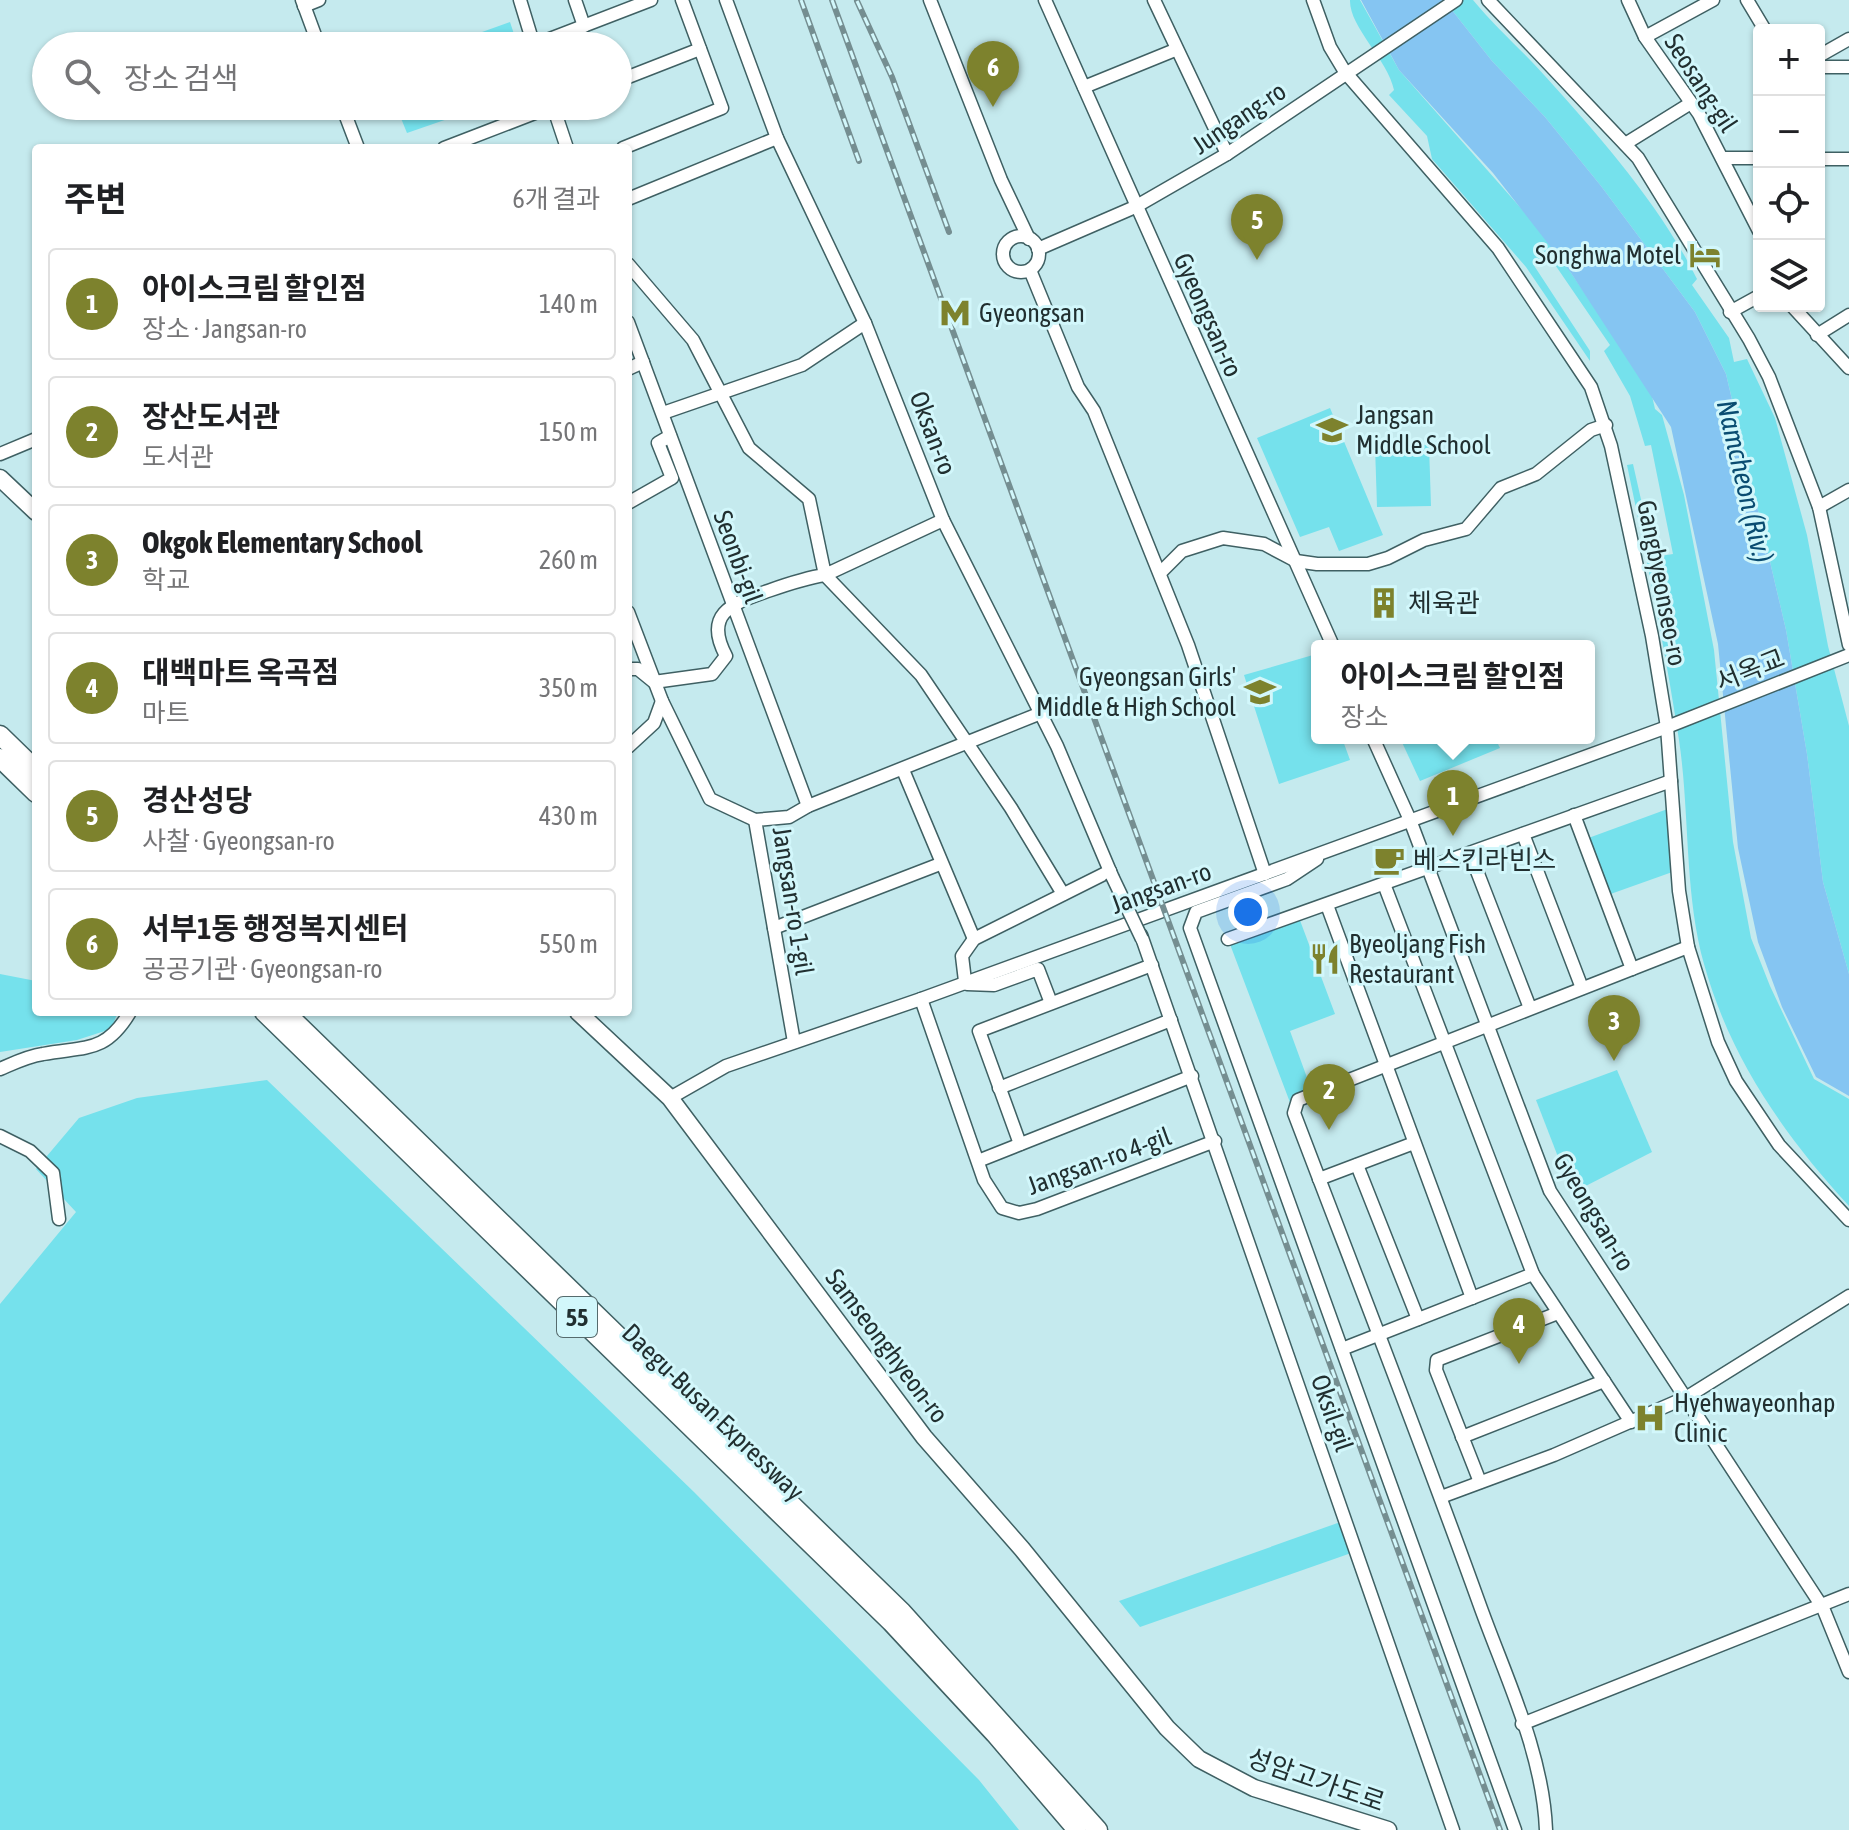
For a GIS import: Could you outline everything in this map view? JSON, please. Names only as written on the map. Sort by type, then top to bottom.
[{"type":"highway","points":[[0,735],[32,766]]},
{"type":"highway","points":[[0,758],[32,789]]},
{"type":"highway","name":"Daegu-Busan Expressway","points":[[268,1016],[896,1617],[1077,1830]]},
{"type":"highway","name":"Daegu-Busan Expressway","points":[[289,1016],[896,1617],[1098,1830]]},
{"type":"main road","points":[[0,478],[32,508]]},
{"type":"main road","name":"Samseonghyeon-ro","points":[[582,1016],[670,1098],[924,1437],[1022,1549],[1155,1713]]},
{"type":"main road","name":"성암고가도로","points":[[1155,1713],[1199,1759],[1222,1772],[1254,1788],[1388,1830]]},
{"type":"street","points":[[314,32],[303,3],[319,0]]},
{"type":"street","points":[[520,0],[530,32]]},
{"type":"street","points":[[575,0],[584,26]]},
{"type":"street","points":[[569,32],[628,4],[651,0]]},
{"type":"street","points":[[632,144],[722,108],[682,0]]},
{"type":"street","name":"Oksan-ro","points":[[726,0],[777,138],[865,323],[943,520],[1041,713],[1141,937]]},
{"type":"street","points":[[930,0],[1001,180],[1034,244],[1038,261],[1030,270],[1013,270],[1005,262],[1003,250],[1012,239],[1010,210],[1001,180]]},
{"type":"street","name":"Gyeongsan-ro","points":[[1045,0],[1330,640]]},
{"type":"street","points":[[1154,0],[1175,50],[1227,154]]},
{"type":"street","name":"Gangbyeonseo-ro","points":[[1313,0],[1330,47],[1345,72],[1498,248],[1584,373],[1606,425],[1639,570],[1669,726],[1679,891],[1688,947],[1718,1042],[1736,1081],[1779,1145],[1849,1220]]},
{"type":"street","name":"Jungang-ro","points":[[1034,244],[1135,207],[1227,154],[1456,0]]},
{"type":"street","points":[[1488,0],[1638,158],[1769,377],[1819,507],[1848,652]]},
{"type":"street","name":"Seosang-gil","points":[[1628,0],[1645,37],[1691,103],[1753,219]]},
{"type":"street","points":[[1645,37],[1713,0]]},
{"type":"street","points":[[1747,0],[1761,24]]},
{"type":"street","points":[[1825,53],[1849,39]]},
{"type":"street","points":[[632,76],[700,49]]},
{"type":"street","points":[[1084,87],[1175,50]]},
{"type":"street","points":[[1825,67],[1849,67]]},
{"type":"street","points":[[1625,144],[1691,103]]},
{"type":"street","points":[[347,120],[356,144]]},
{"type":"street","points":[[454,144],[517,120]]},
{"type":"street","points":[[558,120],[566,144]]},
{"type":"street","points":[[632,197],[777,138]]},
{"type":"street","points":[[1722,158],[1753,158]]},
{"type":"street","points":[[1825,159],[1849,159]]},
{"type":"street","points":[[1012,239],[1034,244]]},
{"type":"street","points":[[632,269],[693,340],[749,448],[809,499],[825,575],[921,675],[968,742],[1063,894]]},
{"type":"street","points":[[1030,270],[1078,387],[1094,411],[1160,573],[1265,874]]},
{"type":"street","points":[[1730,312],[1753,299]]},
{"type":"street","points":[[1797,312],[1849,368]]},
{"type":"street","points":[[1817,335],[1849,315]]},
{"type":"street","points":[[663,413],[802,365],[865,323]]},
{"type":"street","name":"Seonbi-gil","points":[[632,333],[808,806]]},
{"type":"street","points":[[632,367],[643,362]]},
{"type":"street","points":[[1160,573],[1182,551],[1223,538],[1264,544],[1296,561],[1368,564],[1424,540],[1461,531],[1501,488],[1536,474],[1591,430],[1606,425]]},
{"type":"street","points":[[632,501],[672,478],[658,443],[670,436]]},
{"type":"street","points":[[0,454],[32,441]]},
{"type":"street","points":[[1819,507],[1849,490]]},
{"type":"street","points":[[632,669],[638,669],[654,682],[677,682],[712,674],[726,656],[716,638],[720,619],[731,604],[825,575],[943,520]]},
{"type":"street","points":[[632,623],[662,701],[710,799],[755,820]]},
{"type":"street","name":"서옥교","points":[[1669,726],[1848,652]]},
{"type":"street","points":[[632,743],[654,723],[662,701]]},
{"type":"street","name":"Jangsan-ro 1-gil","points":[[794,1042],[755,820],[789,817],[808,806],[1041,713]]},
{"type":"street","name":"Jangsan-ro","points":[[670,1098],[726,1066],[921,999],[1669,726]]},
{"type":"street","name":"Gyeongsan-ro","points":[[1376,744],[1429,868],[1550,1191],[1821,1605],[1849,1672]]},
{"type":"street","points":[[903,770],[974,939]]},
{"type":"street","points":[[1228,939],[1671,781]]},
{"type":"street","points":[[1574,815],[1632,969]]},
{"type":"street","points":[[1523,834],[1582,988]]},
{"type":"street","points":[[1333,848],[1287,879],[1196,912],[1190,922],[1515,1830]]},
{"type":"street","points":[[1470,853],[1530,1008]]},
{"type":"street","points":[[774,928],[940,864]]},
{"type":"street","points":[[1051,1003],[1038,969],[994,985],[962,982],[962,956],[974,939],[1111,873]]},
{"type":"street","points":[[1384,884],[1533,1274],[1631,1422]]},
{"type":"street","points":[[1327,905],[1472,1298]]},
{"type":"street","name":"Oksil-gil","points":[[1141,937],[1215,1141],[1452,1826]]},
{"type":"street","points":[[1546,1830],[1541,1779],[1522,1724],[1441,1497],[1294,1113],[1294,1105],[1298,1100],[1688,947]]},
{"type":"street","points":[[1020,1144],[979,1031],[1152,965]]},
{"type":"street","name":"Jangsan-ro 4-gil","points":[[921,999],[978,1161],[992,1196],[1002,1208],[1019,1213],[1215,1141]]},
{"type":"street","points":[[0,1069],[40,1054],[97,1047],[118,1032],[128,1016]]},
{"type":"street","points":[[999,1088],[1171,1020]]},
{"type":"street","name":"Jangsan-ro 4-gil","points":[[978,1161],[1192,1076]]},
{"type":"street","points":[[0,1136],[30,1151],[53,1173],[59,1219]]},
{"type":"street","points":[[1319,1179],[1414,1143]]},
{"type":"street","points":[[1357,1165],[1418,1319]]},
{"type":"street","points":[[1342,1349],[1533,1274]]},
{"type":"street","points":[[1441,1497],[1687,1397],[1849,1296]]},
{"type":"street","points":[[1480,1482],[1436,1370],[1437,1360],[1558,1313]]},
{"type":"street","points":[[1462,1437],[1604,1381]]},
{"type":"street","points":[[1522,1724],[1849,1594]]},
{"type":"shaded area","points":[[1350,0],[1360,0],[1399,70],[1548,239],[1624,351],[1652,396],[1655,409],[1662,415],[1684,495],[1714,650],[1733,842],[1751,938],[1814,1079],[1849,1099],[1849,1206],[1781,1123],[1762,1094],[1728,1031],[1704,964],[1693,909],[1679,740],[1627,465],[1633,464],[1654,557],[1673,554],[1651,445],[1645,446],[1630,396],[1604,351],[1610,345],[1547,253],[1533,264],[1590,351],[1590,361],[1526,267],[1432,159],[1427,136],[1389,95],[1394,90],[1390,79],[1356,21]]},
{"type":"shaded area","points":[[1444,0],[1473,0],[1566,99],[1628,173],[1682,252],[1697,279],[1692,285],[1729,338],[1734,362],[1747,359],[1775,418],[1807,535],[1828,646],[1849,726],[1849,974],[1823,882],[1807,754],[1786,630],[1726,374],[1695,312],[1601,186],[1545,117],[1492,61]]},
{"type":"shaded area","points":[[510,22],[513,32],[482,32]]},
{"type":"shaded area","points":[[402,120],[445,120],[407,133]]},
{"type":"shaded area","points":[[1330,408],[1383,535],[1339,551],[1329,527],[1300,537],[1257,438]]},
{"type":"shaded area","points":[[1429,445],[1431,506],[1377,507],[1375,446]]},
{"type":"shaded area","points":[[1311,656],[1311,744],[1344,744],[1350,760],[1279,784],[1244,675]]},
{"type":"shaded area","points":[[1403,744],[1498,744],[1500,748],[1420,781]]},
{"type":"shaded area","points":[[1673,807],[1678,870],[1605,896],[1583,840]]},
{"type":"shaded area","points":[[1298,915],[1335,1014],[1290,1031],[1313,1094],[1294,1113],[1228,939]]},
{"type":"shaded area","points":[[0,974],[32,980],[32,1016],[116,1016],[111,1029],[77,1040],[0,1052]]},
{"type":"shaded area","points":[[1617,1070],[1652,1152],[1572,1193],[1536,1100]]},
{"type":"shaded area","points":[[267,1080],[694,1492],[979,1780],[1019,1830],[0,1830],[0,1304],[76,1212],[36,1169],[79,1118],[137,1098]]},
{"type":"shaded area","points":[[1346,1520],[1357,1551],[1140,1627],[1119,1601]]},
{"type":"water","name":"Namcheon (Riv.)","points":[[1361,0],[1444,0],[1492,61],[1545,117],[1601,186],[1695,312],[1726,374],[1786,630],[1807,754],[1823,882],[1849,974],[1849,1096],[1816,1077],[1782,1007],[1758,942],[1738,848],[1718,644],[1671,427],[1571,273],[1493,173],[1399,70]]},
{"type":"railway","points":[[801,0],[859,161]]},
{"type":"railway","points":[[832,0],[1500,1830]]},
{"type":"railway","points":[[857,1],[892,77],[949,232]]},
{"type":"place","name":"서부1동 행정복지센터","points":[[993,107]]},
{"type":"place","name":"Songhwa Motel","points":[[1705,255]]},
{"type":"place","name":"경산성당","points":[[1257,260]]},
{"type":"place","name":"Gyeongsan","points":[[955,313]]},
{"type":"place","name":"Jangsan Middle School","points":[[1332,430]]},
{"type":"place","name":"체육관","points":[[1384,603]]},
{"type":"place","name":"Gyeongsan Girls' Middle & High School","points":[[1260,692]]},
{"type":"place","name":"아이스크림 할인점","points":[[1453,836]]},
{"type":"place","name":"베스킨라빈스","points":[[1389,860]]},
{"type":"place","name":"Byeoljang Fish Restaurant","points":[[1325,959]]},
{"type":"place","name":"Okgok Elementary School","points":[[1614,1061]]},
{"type":"place","name":"장산도서관","points":[[1329,1130]]},
{"type":"place","name":"대백마트 옥곡점","points":[[1519,1364]]},
{"type":"place","name":"Hyehwayeonhap Clinic","points":[[1650,1418]]}]
